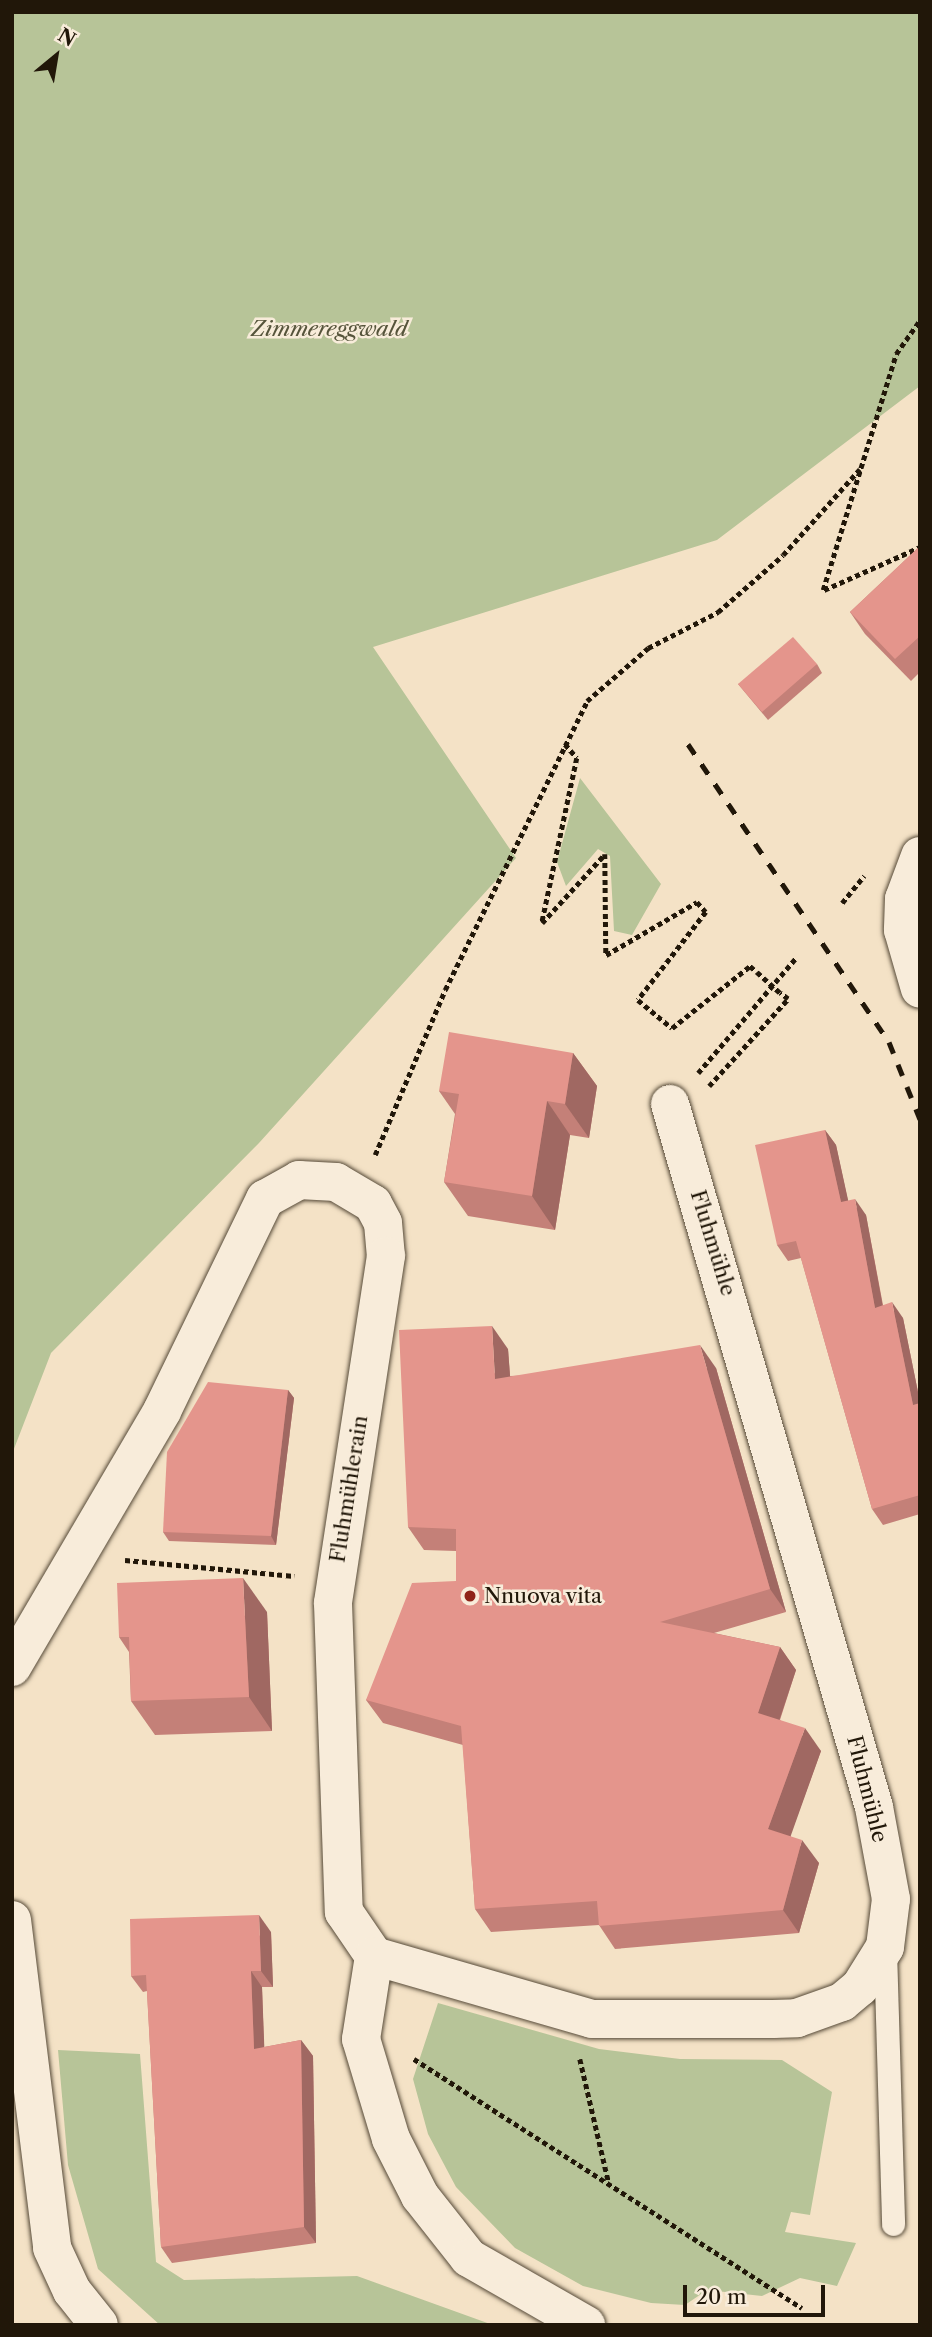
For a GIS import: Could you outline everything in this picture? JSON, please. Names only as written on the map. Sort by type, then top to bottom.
[{"type":"street","points":[[918,861],[903,930],[920,989]]},
{"type":"street","name":"Fluhmühle","points":[[374,1956],[592,2018],[797,2018],[842,2002],[860,1987],[885,1947],[891,1899],[874,1807],[670,1104]]},
{"type":"street","name":"Fluhmühlerain","points":[[12,1667],[162,1411],[265,1199],[299,1180],[336,1182],[373,1204],[383,1223],[386,1256],[333,1603],[344,1912],[374,1956]]},
{"type":"street","points":[[12,1920],[52,2248],[72,2291],[99,2325]]},
{"type":"street","points":[[374,1956],[363,2026],[391,2139],[420,2196],[468,2258],[586,2325]]},
{"type":"lane","points":[[885,1947],[892,2224]]},
{"type":"path","points":[[920,320],[896,354],[823,590],[920,547]]},
{"type":"path","points":[[372,1164],[445,990],[587,701],[615,671],[718,612],[783,555],[860,469]]},
{"type":"path","points":[[565,744],[577,758],[542,923],[605,854],[606,955],[697,902],[706,912],[638,1000],[672,1028],[750,966],[788,999],[717,1083],[670,1104]]},
{"type":"path","points":[[670,1104],[795,959]]},
{"type":"path","points":[[113,1559],[280,1575]]},
{"type":"path","points":[[569,2011],[609,2185]]},
{"type":"path","points":[[363,2026],[802,2308]]},
{"type":"green space","name":"Zimmereggwald","points":[[12,12],[920,12],[920,386],[717,540],[373,647],[516,858],[259,1143],[51,1353],[12,1454]]},
{"type":"green space","points":[[580,778],[661,884],[632,935],[614,931],[610,856],[598,849],[566,886],[557,862]]},
{"type":"green space","points":[[438,2003],[599,2049],[680,2059],[782,2060],[832,2092],[810,2215],[791,2212],[785,2232],[856,2243],[837,2286],[800,2278],[762,2296],[707,2290],[685,2305],[651,2303],[583,2286],[515,2248],[456,2187],[428,2134],[413,2079]]},
{"type":"green space","points":[[58,2050],[140,2054],[156,2262],[184,2280],[357,2276],[493,2325],[160,2325],[98,2269],[68,2165]]},
{"type":"building","points":[[920,546],[920,636],[895,659],[850,612]]},
{"type":"building","points":[[793,637],[817,664],[762,712],[738,684]]},
{"type":"building","points":[[449,1032],[573,1053],[565,1104],[547,1101],[532,1196],[444,1182],[459,1094],[439,1091]]},
{"type":"building","points":[[825,1130],[841,1202],[855,1199],[875,1308],[892,1302],[913,1405],[920,1403],[920,1495],[872,1509],[796,1241],[777,1245],[755,1145]]},
{"type":"building","points":[[492,1326],[495,1379],[700,1345],[770,1589],[660,1622],[780,1647],[758,1713],[805,1728],[768,1829],[802,1840],[783,1910],[599,1926],[597,1901],[475,1909],[461,1726],[366,1700],[412,1583],[456,1581],[456,1529],[408,1527],[399,1330]]},
{"type":"building","points":[[208,1382],[288,1390],[271,1536],[163,1532],[167,1452]]},
{"type":"building","points":[[243,1578],[249,1697],[131,1701],[129,1637],[119,1637],[117,1583]]},
{"type":"building","points":[[259,1915],[261,1971],[251,1971],[254,2049],[301,2040],[304,2227],[161,2247],[146,1975],[131,1976],[130,1919]]},
{"type":"railway","points":[[688,744],[889,1042],[920,1119]]},
{"type":"place","name":"Nnuova vita","points":[[470,1596]]}]
